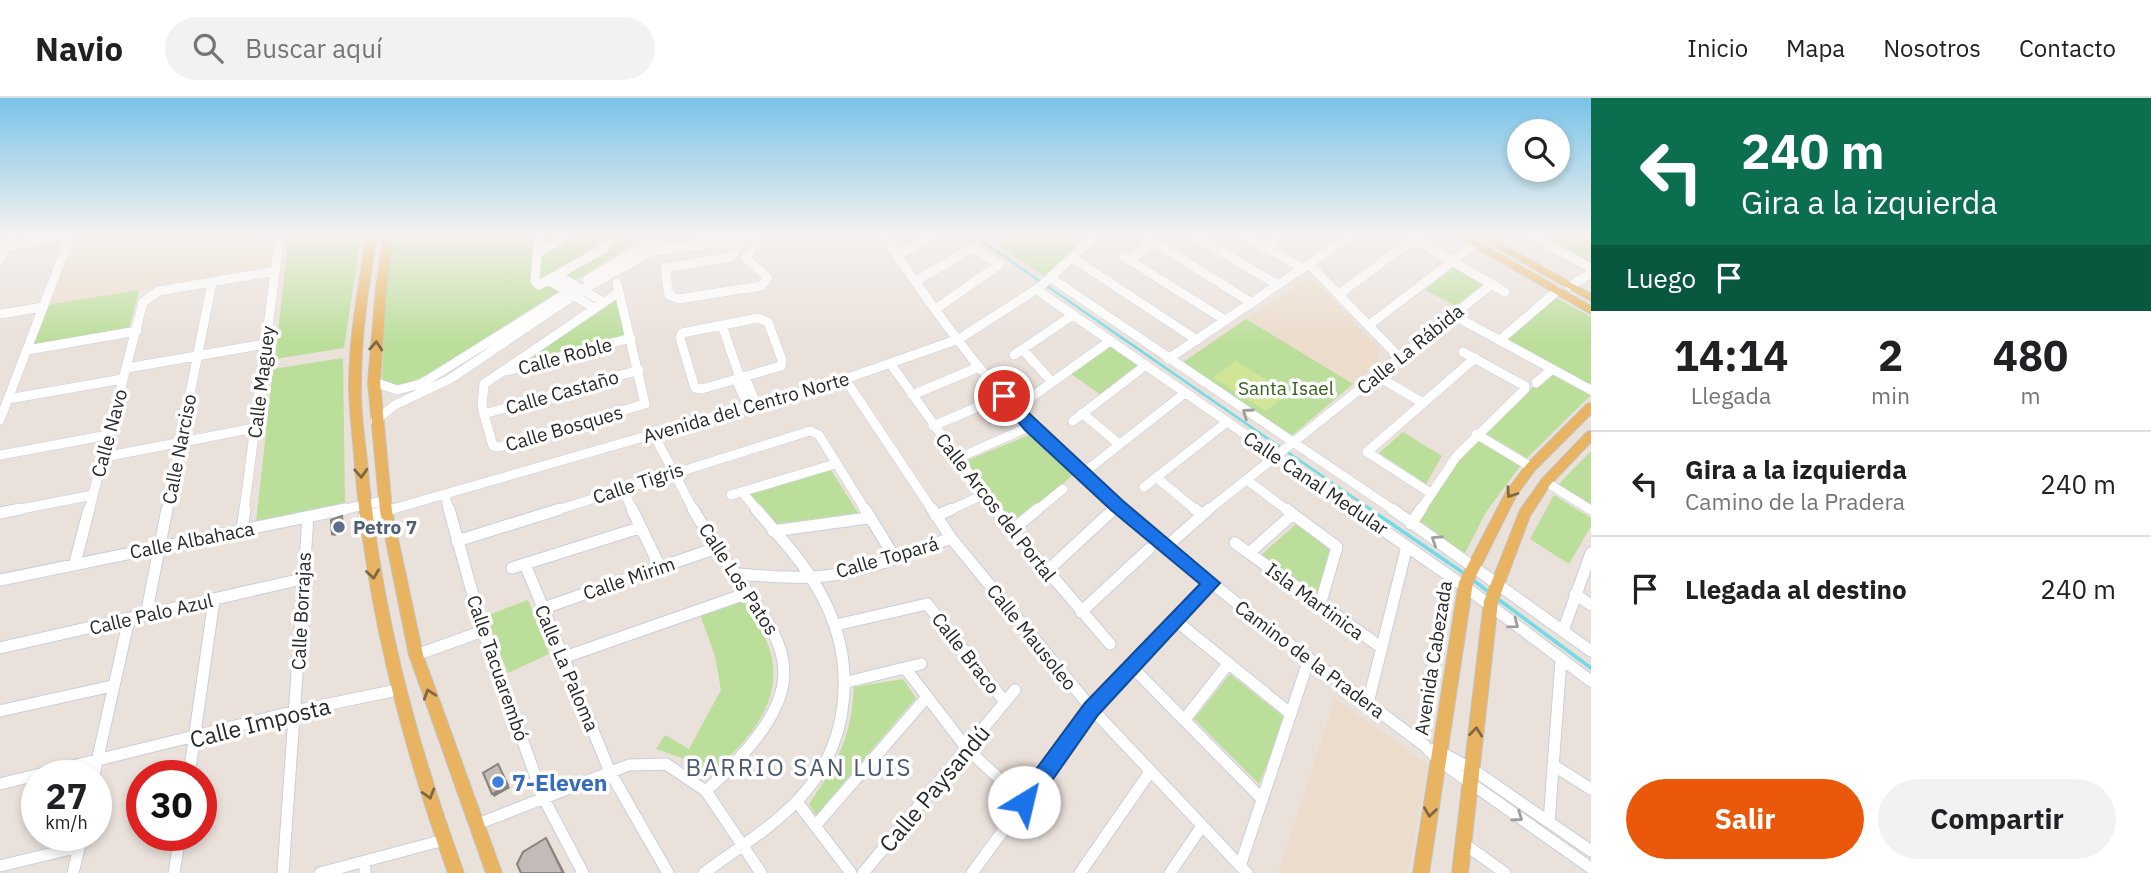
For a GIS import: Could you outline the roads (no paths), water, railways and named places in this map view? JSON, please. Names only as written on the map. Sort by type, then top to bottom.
[{"type":"main road","points":[[366,270],[355,384],[363,512],[397,690],[456,873]]},
{"type":"main road","points":[[383,270],[374,382],[375,421],[385,506],[416,655],[494,873]]},
{"type":"main road","points":[[1523,270],[1591,311]]},
{"type":"main road","points":[[1538,270],[1591,299]]},
{"type":"main road","name":"Avenida Cabezada","points":[[1421,873],[1434,752],[1468,575],[1511,492],[1531,467],[1591,407]]},
{"type":"main road","points":[[1460,873],[1494,594],[1524,514],[1546,482],[1591,435]]},
{"type":"street","points":[[0,420],[58,270]]},
{"type":"street","points":[[536,270],[536,284],[550,281],[568,270]]},
{"type":"street","points":[[375,421],[408,395],[450,379],[607,270]]},
{"type":"street","points":[[576,290],[615,270]]},
{"type":"street","points":[[664,270],[669,295],[678,299],[761,286],[768,278],[759,270]]},
{"type":"street","name":"Camino de la Pradera","points":[[908,270],[979,367],[1004,396],[1031,426],[1117,506],[1309,659],[1434,752],[1549,822],[1591,851]]},
{"type":"street","points":[[916,281],[934,270]]},
{"type":"street","points":[[937,308],[994,270]]},
{"type":"street","name":"Avenida del Centro Norte","points":[[385,506],[445,495],[845,379],[959,339],[1039,288],[1061,270]]},
{"type":"street","points":[[1091,270],[1197,340]]},
{"type":"street","points":[[1145,270],[1226,320]]},
{"type":"street","points":[[1199,270],[1252,303]]},
{"type":"street","points":[[1253,270],[1278,285]]},
{"type":"street","points":[[1168,359],[1300,270]]},
{"type":"street","points":[[1311,270],[1339,294],[1400,358]]},
{"type":"street","points":[[1339,294],[1369,270]]},
{"type":"street","points":[[1369,325],[1439,270]]},
{"type":"street","points":[[1467,270],[1505,292]]},
{"type":"street","points":[[212,282],[276,271]]},
{"type":"street","name":"Calle Maguey","points":[[242,530],[276,271]]},
{"type":"street","points":[[1570,286],[1591,271]]},
{"type":"street","points":[[559,276],[594,308]]},
{"type":"street","name":"Calle Canal Medular","points":[[1050,279],[1168,359],[1407,545],[1468,575],[1494,594],[1561,660],[1591,681]]},
{"type":"street","points":[[550,281],[603,302]]},
{"type":"street","name":"Calle Navo","points":[[75,564],[143,302],[159,291],[212,282]]},
{"type":"street","name":"Calle Narciso","points":[[146,615],[212,282]]},
{"type":"street","name":"Calle La Rábida","points":[[1166,547],[1492,284]]},
{"type":"street","name":"Calle Bosques","points":[[618,288],[646,399],[642,405],[499,447],[491,443],[481,390],[484,384],[603,302],[618,288]]},
{"type":"street","name":"Calle Canal Medular","points":[[1039,288],[1073,315],[1227,422],[1283,450],[1410,524],[1494,594],[1563,631],[1591,651]]},
{"type":"street","points":[[1500,340],[1557,292]]},
{"type":"street","points":[[0,314],[43,307]]},
{"type":"street","points":[[1014,355],[1073,315]]},
{"type":"street","points":[[1453,315],[1591,390]]},
{"type":"street","points":[[758,318],[766,320],[782,360],[778,368],[702,389],[695,388],[680,338],[685,331],[723,325],[758,318]]},
{"type":"street","points":[[723,325],[740,378],[738,384],[752,404]]},
{"type":"street","points":[[27,350],[137,331]]},
{"type":"street","name":"Calle Roble","points":[[499,373],[631,338]]},
{"type":"street","points":[[1016,408],[1110,341]]},
{"type":"street","points":[[127,368],[265,344]]},
{"type":"street","points":[[1023,349],[1052,382]]},
{"type":"street","points":[[1410,524],[1429,492],[1476,434],[1520,394],[1525,386],[1463,352]]},
{"type":"street","points":[[1429,492],[1367,452],[1475,358]]},
{"type":"street","name":"Calle Arcos del Portal","points":[[890,363],[983,495],[1110,644]]},
{"type":"street","points":[[1073,421],[1146,365]]},
{"type":"street","points":[[912,395],[979,367]]},
{"type":"street","points":[[1536,383],[1552,369]]},
{"type":"street","name":"Calle Castaño","points":[[484,414],[639,370]]},
{"type":"street","points":[[1377,376],[1423,403]]},
{"type":"street","points":[[8,399],[123,379]]},
{"type":"street","name":"Calle Mausoleo","points":[[845,379],[951,538],[1092,709],[1243,869]]},
{"type":"street","points":[[374,382],[408,395]]},
{"type":"street","points":[[0,391],[11,389]]},
{"type":"street","points":[[1082,474],[1185,393]]},
{"type":"street","points":[[933,426],[1004,396]]},
{"type":"street","points":[[1082,413],[1119,444]]},
{"type":"street","points":[[1144,487],[1227,422]]},
{"type":"street","points":[[956,459],[1031,426]]},
{"type":"street","points":[[104,457],[256,428]]},
{"type":"street","name":"Calle Tigris","points":[[457,541],[804,431],[819,435],[835,464]]},
{"type":"street","name":"Calle Los Patos","points":[[653,433],[716,548],[738,574],[774,629],[784,651],[785,677],[778,706],[766,729],[743,758],[706,791]]},
{"type":"street","points":[[1476,434],[1531,467]]},
{"type":"street","points":[[0,455],[108,435]]},
{"type":"street","points":[[704,873],[797,802],[817,779],[835,745],[847,682],[836,625],[825,601],[773,531],[737,494],[835,464],[895,558]]},
{"type":"street","points":[[1157,478],[1202,516]]},
{"type":"street","points":[[1247,480],[1337,548],[1320,605]]},
{"type":"street","points":[[1546,482],[1591,510]]},
{"type":"street","points":[[622,488],[660,568]]},
{"type":"street","points":[[1012,530],[1063,489]]},
{"type":"street","points":[[0,513],[93,495]]},
{"type":"street","name":"Calle Tacuarembó","points":[[445,495],[483,631],[543,797],[583,873]]},
{"type":"street","points":[[936,516],[983,495]]},
{"type":"street","name":"Calle Albahaca","points":[[2,579],[160,545],[308,517],[363,512],[385,506]]},
{"type":"street","points":[[1047,571],[1117,506]]},
{"type":"street","points":[[1249,553],[1293,514]]},
{"type":"street","name":"Calle Borrajas","points":[[283,873],[308,517]]},
{"type":"street","points":[[773,531],[868,518]]},
{"type":"street","points":[[512,568],[639,528]]},
{"type":"street","name":"Calle Topará","points":[[738,574],[809,577],[895,558],[951,538]]},
{"type":"street","name":"Isla Martinica","points":[[1235,543],[1382,648]]},
{"type":"street","points":[[1368,703],[1407,545]]},
{"type":"street","name":"Calle Mirim","points":[[541,609],[716,548]]},
{"type":"street","points":[[1081,612],[1149,549]]},
{"type":"street","points":[[1563,631],[1590,555]]},
{"type":"street","name":"Calle La Paloma","points":[[525,564],[541,609],[610,772],[668,873]]},
{"type":"street","points":[[0,591],[2,579]]},
{"type":"street","name":"Calle Palo Azul","points":[[0,648],[302,579]]},
{"type":"street","points":[[972,873],[1092,709],[1212,583]]},
{"type":"street","points":[[562,657],[748,593]]},
{"type":"street","points":[[1575,594],[1591,605]]},
{"type":"street","points":[[191,760],[214,600]]},
{"type":"street","name":"Calle Braco","points":[[836,625],[927,604],[1005,702]]},
{"type":"street","points":[[97,760],[129,620]]},
{"type":"street","points":[[1174,620],[1291,714]]},
{"type":"street","points":[[416,655],[483,631]]},
{"type":"street","points":[[1243,869],[1262,799],[1309,659]]},
{"type":"street","points":[[1549,822],[1561,660]]},
{"type":"street","points":[[847,682],[921,664]]},
{"type":"street","points":[[1185,719],[1228,664]]},
{"type":"street","points":[[1132,667],[1262,799]]},
{"type":"street","points":[[905,668],[968,750],[1024,802]]},
{"type":"street","points":[[0,711],[112,686]]},
{"type":"street","name":"Calle Imposta","points":[[101,760],[296,711],[397,690]]},
{"type":"street","name":"Calle Paysandú","points":[[863,873],[968,750],[1015,690]]},
{"type":"street","points":[[816,825],[926,698]]},
{"type":"street","points":[[475,825],[610,772],[642,762],[666,764],[706,791],[761,873]]},
{"type":"street","points":[[1553,765],[1591,789]]},
{"type":"street","points":[[1079,872],[1150,772]]},
{"type":"street","name":"Camino de la Pradera","points":[[1471,776],[1591,868]]},
{"type":"street","name":"Calle Imposta","points":[[0,784],[21,779]]},
{"type":"street","points":[[797,802],[851,873]]},
{"type":"street","points":[[1170,873],[1202,826]]},
{"type":"street","points":[[320,873],[365,867],[444,841]]},
{"type":"street","points":[[1463,843],[1505,873]]},
{"type":"street","points":[[0,866],[48,851]]},
{"type":"street","points":[[73,873],[78,851]]},
{"type":"street","points":[[174,873],[177,851]]},
{"type":"waterway","points":[[1024,270],[1041,282]]},
{"type":"waterway","points":[[1047,286],[1280,447]]},
{"type":"waterway","points":[[1286,451],[1373,511]]},
{"type":"waterway","points":[[1370,509],[1465,574]]},
{"type":"waterway","points":[[1473,580],[1490,593]]},
{"type":"waterway","points":[[1498,599],[1591,668]]},
{"type":"place","name":"Petro 7","points":[[339,527]]},
{"type":"place","name":"7-Eleven","points":[[498,782]]},
{"type":"district","name":"BARRIO SAN LUIS","points":[[799,767]]},
{"type":"park label","name":"Santa Isael","points":[[1286,388]]}]
